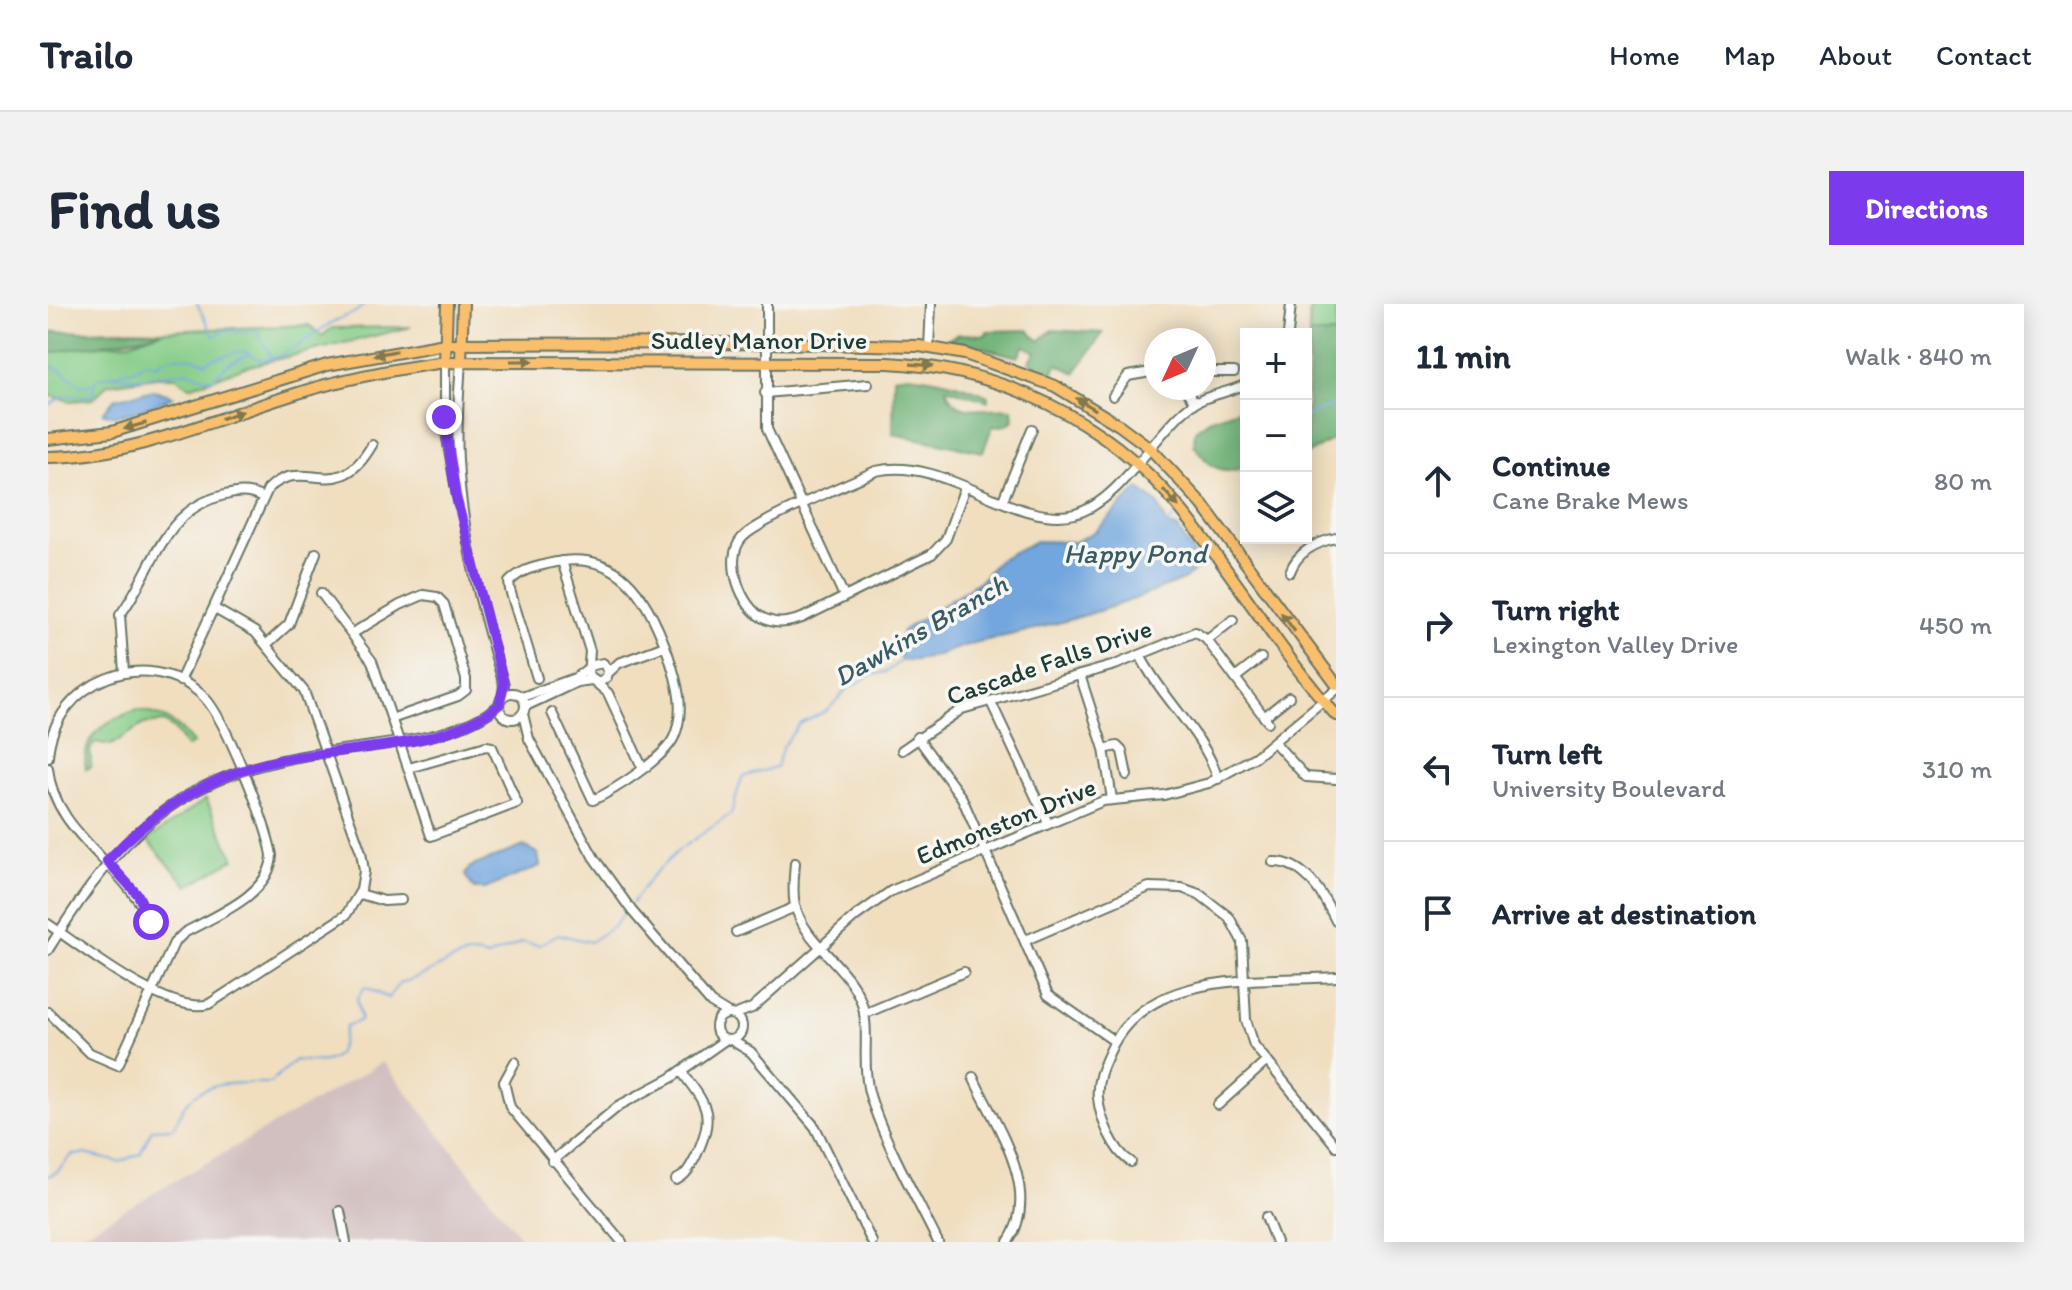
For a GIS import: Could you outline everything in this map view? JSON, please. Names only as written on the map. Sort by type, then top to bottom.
[{"type":"main road","points":[[445,362],[447,304]]},
{"type":"main road","points":[[461,361],[463,304]]},
{"type":"main road","name":"Sudley Manor Drive","points":[[48,439],[112,432],[327,365],[445,344],[765,343],[929,348],[977,358],[1055,386],[1097,410],[1150,448],[1202,504],[1336,684]]},
{"type":"main road","name":"Sudley Manor Drive","points":[[48,457],[133,447],[309,390],[394,369],[445,362],[918,365],[978,375],[1061,411],[1137,463],[1198,531],[1336,715]]},
{"type":"street","points":[[767,304],[767,429],[844,596]]},
{"type":"street","points":[[929,348],[931,304]]},
{"type":"street","points":[[1289,328],[1291,304]]},
{"type":"street","points":[[461,361],[457,441],[463,518]]},
{"type":"street","points":[[445,362],[446,441],[479,595],[497,658],[501,700],[507,718],[529,739]]},
{"type":"street","points":[[1216,372],[1234,372]]},
{"type":"street","points":[[1113,396],[1128,376],[1144,373]]},
{"type":"street","points":[[765,393],[868,384]]},
{"type":"street","points":[[965,487],[946,539],[932,554],[802,618],[778,623],[755,612],[742,589],[734,561],[742,538],[876,471],[892,467],[920,469],[1032,512],[1058,516],[1075,514],[1103,498],[1195,403],[1240,386]]},
{"type":"street","points":[[1003,500],[1032,429]]},
{"type":"street","points":[[180,681],[263,498],[274,483],[303,475],[324,479],[345,475],[358,466],[372,445]]},
{"type":"street","points":[[124,672],[120,615],[140,589],[168,531],[198,502],[240,491],[263,498]]},
{"type":"street","points":[[1290,572],[1294,562],[1308,549],[1336,538]]},
{"type":"street","points":[[267,644],[289,624],[316,553]]},
{"type":"street","points":[[537,678],[509,582],[521,571],[562,561],[583,560],[624,577],[647,603],[677,679],[680,717],[673,740],[611,792],[593,800],[552,713]]},
{"type":"street","points":[[562,561],[590,651],[589,667],[594,681],[608,693]]},
{"type":"street","points":[[321,593],[372,661],[394,718],[409,768],[431,836],[517,803],[492,747],[478,746],[435,763],[409,768]]},
{"type":"street","points":[[353,633],[423,595],[437,597],[444,604],[466,679],[466,690],[458,696],[394,718]]},
{"type":"street","points":[[48,924],[183,1005],[209,1004],[339,921],[360,894],[363,862],[304,691],[255,632],[215,609]]},
{"type":"street","points":[[1233,620],[1207,640],[1266,719],[1289,697]]},
{"type":"street","name":"Cascade Falls Drive","points":[[902,750],[962,709],[1080,675],[1195,632],[1207,640]]},
{"type":"street","points":[[48,950],[107,861],[136,831],[168,807],[241,771],[325,753],[401,742],[481,718],[507,718],[522,703],[575,678],[589,667],[602,662],[619,663],[665,646]]},
{"type":"street","points":[[590,651],[602,662],[608,675],[608,693],[642,767]]},
{"type":"street","points":[[1140,655],[1157,686],[1210,760],[1218,779]]},
{"type":"street","points":[[497,658],[522,703],[529,739],[575,826],[613,885],[645,926],[711,1003],[732,1014],[742,1028],[751,1052],[815,1127],[872,1242]]},
{"type":"street","points":[[1235,678],[1261,658]]},
{"type":"street","points":[[501,700],[522,703],[577,682],[594,681],[608,675],[619,663]]},
{"type":"street","points":[[48,757],[54,728],[75,697],[96,682],[124,672],[147,672],[180,681],[203,696],[216,712],[270,847],[270,871],[257,888],[179,938],[118,1065],[90,1053],[48,1012]]},
{"type":"street","points":[[1080,675],[1104,749],[1112,799]]},
{"type":"street","name":"Edmonston Drive","points":[[742,1028],[752,1008],[891,891],[1048,823],[1112,799],[1164,795],[1218,779],[1274,742],[1336,690]]},
{"type":"street","points":[[481,718],[501,700]]},
{"type":"street","points":[[991,702],[1048,823]]},
{"type":"street","points":[[917,737],[962,798],[1048,995],[1114,1041]]},
{"type":"street","points":[[1274,742],[1306,777],[1336,779]]},
{"type":"street","points":[[1104,749],[1117,746],[1122,751],[1127,775]]},
{"type":"street","points":[[48,768],[48,781],[67,821],[138,895],[151,922]]},
{"type":"street","points":[[1273,862],[1290,864],[1299,870],[1320,892],[1336,921]]},
{"type":"street","points":[[795,863],[795,907],[852,982],[864,1014],[866,1074],[872,1101],[938,1242]]},
{"type":"street","points":[[1026,940],[1140,890],[1164,885],[1182,888],[1215,905],[1238,930],[1242,941],[1249,1033],[1267,1061],[1336,1146]]},
{"type":"street","points":[[360,894],[384,901],[401,900]]},
{"type":"street","points":[[736,932],[795,907]]},
{"type":"street","points":[[864,1014],[964,972]]},
{"type":"street","points":[[1131,1162],[1124,1158],[1108,1132],[1098,1098],[1100,1073],[1114,1041],[1131,1020],[1161,997],[1199,986],[1336,977]]},
{"type":"street","points":[[705,1051],[716,1031],[717,1021],[711,1003]]},
{"type":"street","name":"Edmonston Drive","points":[[717,1021],[752,1008]]},
{"type":"street","points":[[552,1161],[620,1105],[681,1071],[705,1051],[728,1040],[742,1028]]},
{"type":"street","points":[[716,1031],[751,1052]]},
{"type":"street","points":[[1218,1105],[1267,1061]]},
{"type":"street","points":[[515,1062],[504,1082],[507,1102],[552,1161],[622,1242]]},
{"type":"street","points":[[676,1180],[689,1170],[706,1135],[709,1118],[705,1104],[681,1071]]},
{"type":"street","points":[[973,1077],[1020,1185],[1020,1217],[1008,1242]]},
{"type":"street","points":[[340,1211],[346,1242]]},
{"type":"street","points":[[1266,1217],[1276,1242]]},
{"type":"shaded area","points":[[383,1062],[524,1242],[68,1242]]},
{"type":"green space","points":[[1310,304],[1336,304],[1336,335],[1312,334],[1312,328],[1309,328]]},
{"type":"green space","points":[[309,325],[322,336],[332,328],[411,327],[245,367],[190,387],[176,377],[156,377],[108,384],[93,399],[70,401],[48,395],[48,354],[68,348],[130,343],[163,331]]},
{"type":"green space","points":[[1028,330],[1039,341],[1052,330],[1103,333],[1075,373],[1057,364],[1052,373],[1029,362],[1036,352],[1024,346],[1018,357],[948,339],[959,334],[986,335],[987,331]]},
{"type":"green space","points":[[163,331],[48,354],[48,332]]},
{"type":"green space","points":[[1312,334],[1336,334],[1336,437],[1312,451]]},
{"type":"green space","points":[[909,375],[949,382],[979,392],[988,396],[988,401],[946,388],[956,404],[973,409],[1012,409],[1013,420],[1007,425],[992,427],[983,452],[893,434],[894,377]]},
{"type":"green space","points":[[1240,409],[1240,469],[1222,470],[1210,464],[1194,445],[1195,430],[1209,420]]},
{"type":"green space","points":[[138,710],[169,720],[193,743],[187,747],[174,729],[164,722],[144,724],[111,745],[95,742],[90,750],[91,767],[86,769],[88,746],[99,729]]},
{"type":"green space","points":[[206,799],[234,859],[188,886],[147,840]]},
{"type":"water","points":[[154,390],[173,396],[128,413],[103,413],[114,399]]},
{"type":"water","name":"Happy Pond","points":[[1139,488],[1158,504],[1167,524],[1178,529],[1197,560],[1196,569],[1185,579],[1060,622],[921,659],[900,661],[902,631],[981,580],[998,560],[1036,541],[1075,542],[1096,531]]},
{"type":"water","points":[[524,846],[538,854],[540,866],[485,889],[474,889],[465,875],[470,867]]},
{"type":"waterway","points":[[197,304],[214,337],[225,330],[248,333],[256,330],[272,358]]},
{"type":"waterway","points":[[48,406],[63,396],[92,396],[95,381],[99,378],[136,369],[147,361],[157,365],[168,358],[182,357],[206,363],[243,351],[262,360],[275,357],[364,304]]},
{"type":"waterway","points":[[111,376],[141,378],[187,371],[212,380],[228,364],[249,354]]},
{"type":"waterway","points":[[48,367],[57,368],[82,386],[92,384]]},
{"type":"waterway","name":"Dawkins Branch","points":[[1312,414],[1336,404]]},
{"type":"waterway","name":"Dawkins Branch","points":[[1166,525],[1174,518]]},
{"type":"waterway","name":"Dawkins Branch","points":[[632,903],[651,877],[679,850],[731,814],[742,777],[776,767],[783,746],[800,724],[828,710],[847,689],[871,675],[886,672],[902,660]]},
{"type":"waterway","name":"Dawkins Branch","points":[[48,1176],[57,1172],[72,1155],[85,1154],[119,1162],[140,1154],[152,1129],[173,1128],[185,1105],[203,1090],[224,1084],[270,1083],[295,1060],[331,1059],[340,1048],[346,1026],[361,1020],[357,999],[365,987],[388,998],[400,982],[467,955],[487,957],[523,942],[539,945],[558,934],[590,942],[613,927],[628,908]]},
{"type":"route","points":[[151,922],[138,895],[107,861],[136,831],[187,795],[219,779],[266,763],[417,739],[481,718],[499,705],[504,685],[456,496],[444,417]]}]
